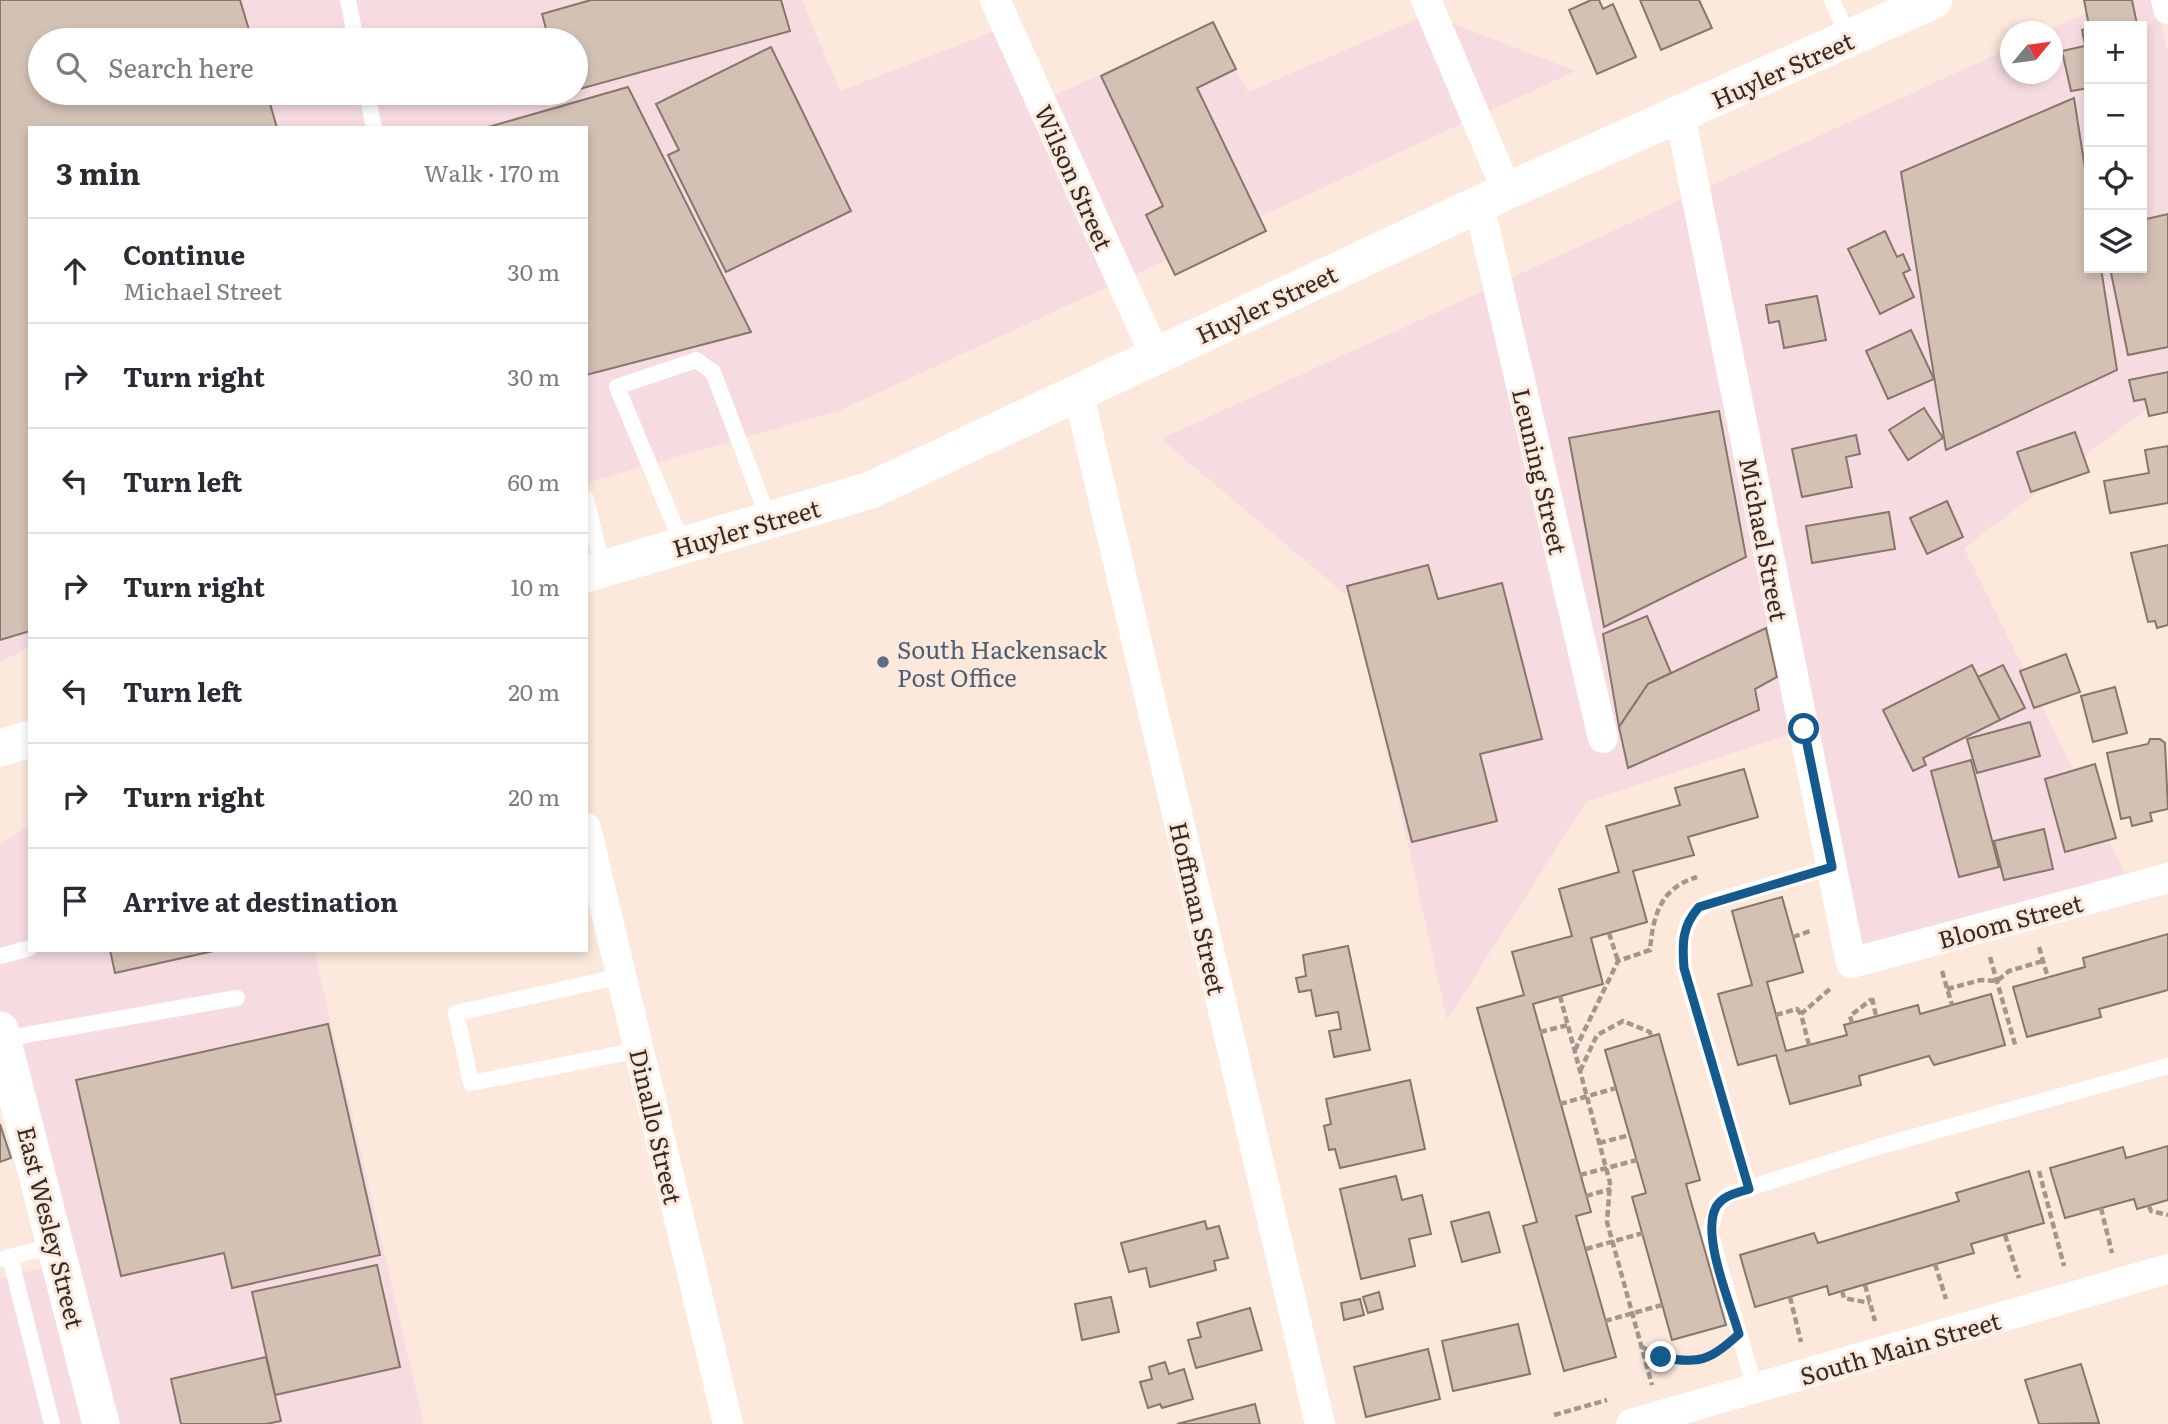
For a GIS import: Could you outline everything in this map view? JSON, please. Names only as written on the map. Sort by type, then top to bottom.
[{"type":"street","name":"Wilson Street","points":[[995,0],[1155,355]]},
{"type":"street","name":"Leuning Street","points":[[1426,0],[1493,198],[1603,738]]},
{"type":"street","points":[[2166,0],[2168,9]]},
{"type":"street","name":"Huyler Street","points":[[594,572],[871,490],[1493,198],[1849,38],[1920,3]]},
{"type":"street","name":"Michael Street","points":[[1680,115],[1832,867],[1845,972]]},
{"type":"street","name":"Hoffman Street","points":[[1078,391],[1320,1424]]},
{"type":"street","points":[[0,748],[28,741]]},
{"type":"street","name":"Dinallo Street","points":[[588,836],[727,1424]]},
{"type":"street","name":"Bloom Street","points":[[1845,972],[2168,878]]},
{"type":"street","name":"East Wesley Street","points":[[1,1035],[101,1424]]},
{"type":"street","name":"South Main Street","points":[[1631,1424],[2168,1269]]},
{"type":"lane","points":[[348,0],[354,28]]},
{"type":"lane","points":[[1832,0],[1849,38]]},
{"type":"lane","points":[[369,105],[374,126]]},
{"type":"lane","points":[[683,545],[617,387],[695,360],[713,372],[769,520]]},
{"type":"lane","points":[[588,516],[594,572]]},
{"type":"lane","points":[[1749,1189],[1684,968],[1682,942],[1687,920],[1699,907],[1711,902],[1832,867]]},
{"type":"lane","points":[[0,956],[28,948]]},
{"type":"lane","points":[[622,976],[456,1013],[471,1083],[639,1050]]},
{"type":"lane","points":[[1,1035],[237,998]]},
{"type":"lane","points":[[1755,1389],[1710,1232],[1717,1205],[1728,1195],[1874,1148],[2168,1066]]},
{"type":"lane","points":[[52,1424],[5,1259],[57,1245]]},
{"type":"path","points":[[1793,937],[1821,927]]},
{"type":"path","points":[[1609,933],[1618,961]]},
{"type":"path","points":[[2035,936],[2048,978]]},
{"type":"path","points":[[1988,949],[2016,1048]]},
{"type":"path","points":[[1947,989],[1981,980],[1997,981],[2009,971],[2043,961]]},
{"type":"path","points":[[1939,963],[1952,1005]]},
{"type":"path","points":[[1801,1014],[1845,972]]},
{"type":"path","points":[[1870,991],[1877,1016]]},
{"type":"path","points":[[1560,996],[1611,1189],[1607,1222],[1652,1387]]},
{"type":"path","points":[[1852,1023],[1850,1016],[1872,999]]},
{"type":"path","points":[[1776,1014],[1797,1009],[1801,1014],[1809,1045]]},
{"type":"path","points":[[1580,1072],[1597,1035],[1623,1021],[1650,1032],[1651,1037]]},
{"type":"path","points":[[1541,1032],[1568,1025]]},
{"type":"path","points":[[1560,1104],[1616,1088]]},
{"type":"path","points":[[1600,1143],[1630,1135]]},
{"type":"path","points":[[1580,1175],[1637,1160]]},
{"type":"path","points":[[2039,1171],[2066,1274]]},
{"type":"path","points":[[1586,1196],[1611,1189]]},
{"type":"path","points":[[2149,1206],[2151,1211],[2168,1215]]},
{"type":"path","points":[[2101,1208],[2114,1261]]},
{"type":"path","points":[[1586,1249],[1643,1233]]},
{"type":"path","points":[[2005,1235],[2022,1286]]},
{"type":"path","points":[[1935,1264],[1948,1306]]},
{"type":"path","points":[[1865,1284],[1876,1326]]},
{"type":"path","points":[[1842,1291],[1844,1298],[1870,1303]]},
{"type":"path","points":[[1790,1297],[1802,1346]]},
{"type":"path","points":[[1605,1321],[1662,1305]]},
{"type":"path","points":[[1642,1346],[1661,1357],[1695,1362],[1713,1357],[1739,1334]]},
{"type":"shaded area","points":[[0,0],[802,0],[840,91],[1005,27],[1038,103],[1211,24],[1248,92],[1428,14],[1576,71],[841,410],[588,482],[588,126],[28,126],[28,648],[0,662]]},
{"type":"shaded area","points":[[2115,0],[2155,0],[2168,53],[2168,393],[1964,548],[2132,887],[1866,966],[1804,729],[1586,802],[1447,1020],[1354,602],[1161,439],[2000,53],[2000,84],[2063,84],[2063,23]]},
{"type":"shaded area","points":[[28,826],[28,952],[314,952],[424,1424],[0,1424],[0,1278],[62,1263],[0,1013],[0,845]]},
{"type":"building","points":[[0,0],[240,0],[248,28],[28,28],[28,105],[270,105],[276,126],[28,126],[28,632],[0,640]]},
{"type":"building","points":[[591,0],[781,0],[790,31],[588,87],[588,28],[546,28],[542,14]]},
{"type":"building","points":[[1591,0],[1599,0],[1603,9],[1613,4],[1636,57],[1597,74],[1569,10]]},
{"type":"building","points":[[1640,0],[1699,0],[1712,28],[1661,50]]},
{"type":"building","points":[[2084,0],[2132,0],[2136,21],[2088,21]]},
{"type":"building","points":[[1213,22],[1236,69],[1197,88],[1266,231],[1175,275],[1146,215],[1163,206],[1101,76]]},
{"type":"building","points":[[2084,46],[2084,89],[2071,91],[2063,51]]},
{"type":"building","points":[[771,47],[851,211],[726,272],[668,155],[679,150],[656,104]]},
{"type":"building","points":[[628,87],[751,332],[588,374],[588,126],[492,126],[565,105],[588,105],[588,98]]},
{"type":"building","points":[[2074,98],[2084,162],[2084,273],[2102,273],[2117,370],[1946,450],[1901,172]]},
{"type":"building","points":[[2168,214],[2168,347],[2128,355],[2111,273],[2147,273],[2147,219]]},
{"type":"building","points":[[1885,231],[1897,257],[1903,254],[1910,270],[1903,273],[1914,297],[1880,314],[1848,249]]},
{"type":"building","points":[[1817,296],[1826,340],[1784,348],[1779,321],[1769,323],[1766,305]]},
{"type":"building","points":[[1911,330],[1934,379],[1888,399],[1866,351]]},
{"type":"building","points":[[2168,372],[2168,412],[2149,416],[2145,399],[2134,401],[2129,380]]},
{"type":"building","points":[[1924,408],[1943,438],[1908,460],[1889,430]]},
{"type":"building","points":[[1719,411],[1746,557],[1604,627],[1569,438]]},
{"type":"building","points":[[2075,432],[2089,472],[2031,492],[2017,452]]},
{"type":"building","points":[[1856,435],[1860,454],[1846,457],[1852,487],[1802,497],[1792,449]]},
{"type":"building","points":[[2168,446],[2168,503],[2110,513],[2104,481],[2149,473],[2145,450]]},
{"type":"building","points":[[1947,501],[1963,537],[1927,554],[1910,518]]},
{"type":"building","points":[[1889,512],[1895,549],[1812,563],[1806,526]]},
{"type":"building","points":[[2168,545],[2168,625],[2157,628],[2155,621],[2148,622],[2131,553]]},
{"type":"building","points":[[1428,565],[1438,599],[1502,583],[1542,739],[1480,754],[1497,821],[1412,842],[1347,586]]},
{"type":"building","points":[[1647,616],[1671,673],[1648,684],[1619,727],[1603,634]]},
{"type":"building","points":[[1766,628],[1777,677],[1755,689],[1759,710],[1628,768],[1619,727],[1648,684]]},
{"type":"building","points":[[2066,654],[2080,692],[2034,708],[2020,671]]},
{"type":"building","points":[[1972,665],[2000,720],[1923,758],[1926,765],[1913,771],[1883,710]]},
{"type":"building","points":[[2003,665],[2025,708],[2000,720],[1978,677]]},
{"type":"building","points":[[2115,687],[2127,733],[2093,742],[2081,696]]},
{"type":"building","points":[[2030,722],[2040,756],[1977,773],[1967,739]]},
{"type":"building","points":[[2150,739],[2160,739],[2165,743],[2168,809],[2150,813],[2152,821],[2132,826],[2130,817],[2121,819],[2107,753],[2148,744]]},
{"type":"building","points":[[1971,760],[1999,867],[1959,877],[1931,771]]},
{"type":"building","points":[[2095,764],[2116,838],[2065,852],[2045,779]]},
{"type":"building","points":[[1744,769],[1758,817],[1688,837],[1694,855],[1633,871],[1647,922],[1591,938],[1603,984],[1533,1004],[1591,1212],[1576,1216],[1616,1357],[1564,1371],[1523,1226],[1537,1222],[1477,1008],[1524,995],[1512,952],[1572,936],[1559,889],[1619,872],[1606,826],[1680,805],[1675,788]]},
{"type":"building","points":[[2044,829],[2053,869],[2004,880],[1994,841]]},
{"type":"building","points":[[1782,897],[1803,972],[1767,982],[1786,1051],[1847,1035],[1844,1025],[1918,1005],[1920,1014],[1991,994],[2005,1045],[1934,1065],[1929,1056],[1859,1076],[1861,1085],[1790,1104],[1776,1055],[1738,1065],[1718,994],[1752,985],[1732,911]]},
{"type":"building","points":[[2168,934],[2168,990],[2099,1009],[2101,1017],[2027,1037],[2013,987],[2085,967],[2083,958]]},
{"type":"building","points":[[1348,946],[1370,1050],[1334,1057],[1329,1031],[1341,1029],[1338,1012],[1316,1016],[1311,990],[1299,992],[1296,978],[1306,976],[1303,955]]},
{"type":"building","points":[[110,952],[209,952],[115,973]]},
{"type":"building","points":[[328,1024],[380,1255],[232,1288],[224,1253],[121,1276],[76,1080]]},
{"type":"building","points":[[1659,1034],[1700,1180],[1686,1184],[1726,1325],[1672,1340],[1632,1197],[1646,1193],[1605,1050]]},
{"type":"building","points":[[1410,1080],[1425,1149],[1340,1168],[1335,1149],[1329,1150],[1324,1126],[1331,1124],[1326,1099]]},
{"type":"building","points":[[0,1124],[11,1158],[0,1162]]},
{"type":"building","points":[[2168,1146],[2168,1200],[2137,1209],[2134,1199],[2065,1218],[2050,1168],[2123,1147],[2126,1158]]},
{"type":"building","points":[[2029,1171],[2044,1223],[1971,1244],[1974,1253],[1829,1295],[1827,1286],[1755,1307],[1740,1255],[1814,1233],[1818,1243],[1959,1201],[1956,1193]]},
{"type":"building","points":[[1396,1176],[1402,1200],[1422,1195],[1431,1234],[1409,1239],[1415,1266],[1361,1279],[1340,1189]]},
{"type":"building","points":[[1489,1212],[1500,1252],[1462,1262],[1451,1222]]},
{"type":"building","points":[[1205,1221],[1207,1229],[1219,1226],[1228,1258],[1214,1261],[1216,1270],[1150,1287],[1146,1268],[1129,1272],[1121,1243]]},
{"type":"building","points":[[377,1265],[400,1367],[275,1395],[252,1292]]},
{"type":"building","points":[[1379,1292],[1383,1309],[1368,1313],[1363,1297]]},
{"type":"building","points":[[1111,1297],[1119,1332],[1082,1340],[1075,1304]]},
{"type":"building","points":[[1360,1299],[1364,1315],[1344,1320],[1341,1303]]},
{"type":"building","points":[[1250,1308],[1262,1350],[1196,1368],[1188,1340],[1201,1337],[1197,1323]]},
{"type":"building","points":[[1518,1324],[1530,1374],[1453,1391],[1442,1341]]},
{"type":"building","points":[[1428,1349],[1440,1399],[1366,1417],[1354,1367]]},
{"type":"building","points":[[266,1357],[281,1421],[266,1424],[181,1424],[171,1379]]},
{"type":"building","points":[[1165,1362],[1169,1374],[1184,1369],[1193,1399],[1162,1408],[1160,1404],[1148,1408],[1140,1382],[1152,1379],[1149,1367]]},
{"type":"building","points":[[2081,1364],[2099,1423],[2039,1424],[2025,1380]]},
{"type":"building","points":[[1255,1404],[1260,1424],[1177,1424]]},
{"type":"place","name":"South Hackensack Post Office","points":[[883,662]]},
{"type":"route","points":[[1661,1357],[1695,1362],[1713,1357],[1739,1334],[1710,1232],[1717,1205],[1728,1195],[1749,1189],[1684,968],[1682,942],[1687,920],[1699,907],[1711,902],[1832,867],[1804,729]]}]
